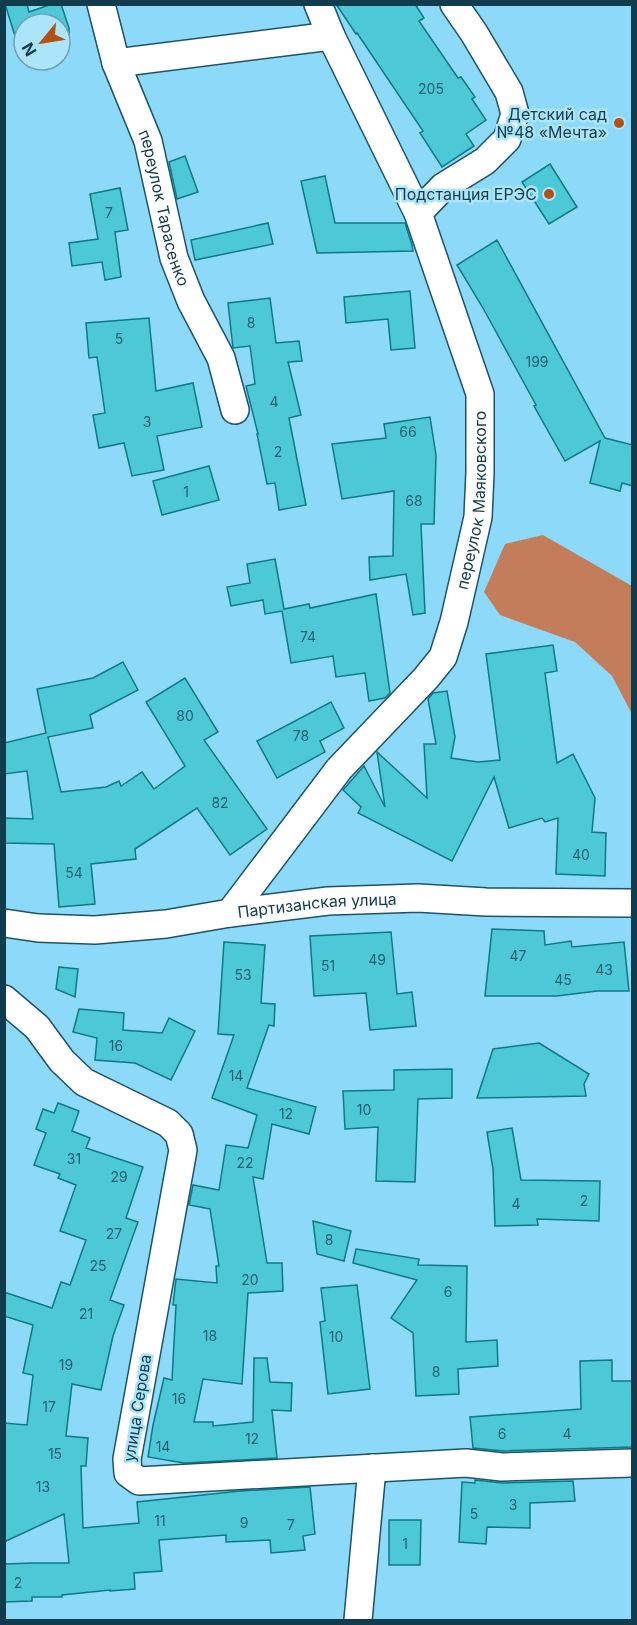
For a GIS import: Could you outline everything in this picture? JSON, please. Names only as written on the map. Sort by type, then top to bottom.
[{"type":"street","name":"переулок Тарасенко","points":[[101,4],[116,63],[148,141],[174,258],[191,301],[221,358],[235,410]]},
{"type":"street","name":"переулок Маяковского","points":[[230,913],[339,769],[426,678],[443,657],[454,622],[478,517],[480,394],[418,213],[330,36],[318,4]]},
{"type":"street","points":[[418,213],[443,187],[485,161],[507,139],[515,114],[509,92],[454,4]]},
{"type":"street","points":[[116,63],[330,36]]},
{"type":"street","name":"Партизанская улица","points":[[4,923],[38,928],[95,930],[166,924],[230,913],[328,901],[418,898],[486,902],[633,903]]},
{"type":"street","name":"улица Серова","points":[[4,999],[37,1028],[62,1061],[84,1082],[168,1123],[179,1134],[183,1150],[127,1459],[128,1473],[139,1481],[466,1463],[502,1467],[633,1464]]},
{"type":"street","points":[[358,1620],[372,1468]]},
{"type":"shaded area","points":[[543,535],[632,586],[632,714],[612,676],[575,642],[500,615],[484,592],[505,544]]},
{"type":"building","points":[[5,4],[27,4],[29,12],[12,12],[12,26]]},
{"type":"building","points":[[52,4],[61,4],[64,12],[29,12]]},
{"type":"building","points":[[336,4],[415,4],[424,18],[419,21],[458,78],[461,77],[475,97],[472,99],[486,120],[466,134],[474,146],[442,167],[420,133],[423,131]]},
{"type":"building","points":[[185,156],[198,192],[177,199],[169,162]]},
{"type":"building","name":"Подстанция ЕРЭС","points":[[550,164],[577,207],[549,224],[522,182]]},
{"type":"building","points":[[325,176],[335,223],[405,223],[413,251],[317,253],[301,181]]},
{"type":"building","points":[[120,188],[128,230],[115,232],[121,277],[105,280],[102,262],[72,266],[69,243],[98,239],[90,194]]},
{"type":"building","points":[[268,223],[273,244],[195,260],[191,240]]},
{"type":"building","points":[[497,240],[605,438],[633,445],[633,486],[622,483],[620,491],[590,483],[600,441],[565,461],[534,406],[536,405],[457,265]]},
{"type":"building","points":[[410,291],[415,348],[391,350],[388,319],[346,323],[344,297]]},
{"type":"building","points":[[270,298],[276,343],[299,341],[302,361],[288,362],[301,415],[289,418],[306,505],[279,510],[275,483],[267,484],[246,386],[255,384],[250,346],[233,348],[228,303]]},
{"type":"building","points":[[149,318],[156,391],[193,383],[202,427],[157,436],[164,470],[132,476],[124,443],[99,448],[93,415],[105,413],[97,357],[89,358],[86,323]]},
{"type":"building","points":[[430,417],[436,455],[434,524],[421,524],[425,613],[413,615],[406,574],[370,580],[369,557],[393,556],[394,491],[342,499],[332,444],[386,438],[384,424]]},
{"type":"building","points":[[209,466],[219,500],[162,515],[153,481]]},
{"type":"building","points":[[275,559],[284,609],[309,604],[310,608],[376,594],[390,693],[385,698],[369,701],[365,673],[336,677],[333,656],[291,663],[282,611],[265,614],[263,600],[231,606],[227,587],[250,583],[247,564]]},
{"type":"building","points":[[553,645],[557,671],[545,673],[557,763],[573,754],[595,798],[592,832],[606,833],[605,876],[556,874],[558,818],[545,822],[542,818],[509,828],[494,777],[452,861],[358,813],[361,807],[343,790],[364,766],[385,807],[377,752],[427,798],[424,744],[436,744],[428,699],[433,693],[447,691],[455,737],[451,758],[478,762],[500,760],[486,654]]},
{"type":"building","points":[[123,662],[138,690],[90,715],[93,728],[48,737],[61,792],[106,787],[119,781],[121,786],[142,772],[154,789],[185,766],[146,702],[185,678],[218,732],[204,740],[267,829],[230,855],[197,808],[135,849],[136,859],[91,864],[95,904],[59,907],[54,844],[4,843],[4,818],[33,819],[27,771],[4,774],[4,743],[46,733],[37,689],[93,678]]},
{"type":"building","points":[[331,702],[344,728],[320,741],[325,752],[277,778],[257,741]]},
{"type":"building","points":[[492,929],[544,931],[545,945],[571,941],[572,947],[624,942],[629,991],[597,991],[557,996],[485,996]]},
{"type":"building","points":[[391,932],[397,994],[412,992],[416,1026],[370,1030],[366,993],[314,996],[310,936]]},
{"type":"building","points":[[224,942],[265,945],[261,1003],[275,1004],[274,1026],[269,1025],[247,1088],[316,1107],[309,1134],[272,1124],[263,1179],[253,1177],[267,1263],[282,1263],[283,1291],[248,1293],[242,1384],[203,1379],[194,1422],[213,1422],[213,1426],[253,1422],[254,1358],[267,1358],[270,1382],[292,1383],[291,1411],[272,1410],[277,1458],[184,1463],[148,1457],[164,1378],[172,1380],[176,1305],[173,1305],[176,1279],[217,1283],[216,1266],[219,1266],[210,1209],[189,1205],[193,1185],[219,1190],[226,1145],[248,1148],[257,1115],[212,1098],[234,1035],[218,1034]]},
{"type":"building","points":[[59,967],[78,969],[75,997],[56,989]]},
{"type":"building","points":[[79,1009],[124,1013],[123,1030],[162,1033],[169,1018],[195,1031],[171,1080],[135,1063],[95,1060],[97,1038],[73,1032]]},
{"type":"building","points":[[539,1043],[589,1074],[584,1084],[586,1096],[477,1098],[493,1049]]},
{"type":"building","points":[[452,1069],[452,1098],[418,1099],[415,1182],[376,1181],[378,1127],[345,1129],[343,1091],[394,1090],[394,1070]]},
{"type":"building","points":[[58,1103],[79,1111],[72,1131],[90,1138],[86,1148],[143,1167],[126,1218],[138,1222],[110,1300],[124,1305],[113,1336],[101,1390],[72,1384],[66,1436],[88,1438],[86,1466],[81,1466],[83,1528],[139,1523],[137,1502],[240,1491],[310,1487],[315,1534],[303,1536],[305,1550],[271,1553],[270,1540],[226,1542],[226,1535],[159,1540],[162,1571],[134,1573],[135,1589],[62,1595],[62,1597],[32,1597],[32,1601],[4,1602],[4,1564],[69,1563],[64,1514],[4,1542],[4,1423],[27,1425],[33,1375],[23,1373],[33,1325],[4,1316],[4,1292],[52,1308],[61,1282],[70,1285],[86,1240],[60,1231],[76,1185],[58,1178],[60,1174],[34,1165],[46,1133],[36,1129],[43,1109],[54,1113]]},
{"type":"building","points":[[512,1128],[521,1180],[600,1181],[599,1221],[537,1219],[538,1225],[495,1226],[493,1169],[487,1132]]},
{"type":"building","points":[[313,1221],[351,1231],[344,1261],[317,1254]]},
{"type":"building","points":[[356,1249],[419,1259],[418,1265],[467,1266],[466,1342],[497,1340],[498,1366],[458,1369],[459,1394],[416,1396],[413,1333],[391,1318],[417,1280],[353,1263]]},
{"type":"building","points":[[357,1285],[370,1389],[328,1394],[320,1322],[325,1321],[321,1288]]},
{"type":"building","points":[[612,1360],[612,1381],[633,1381],[633,1447],[503,1451],[473,1448],[470,1417],[581,1409],[580,1361]]},
{"type":"building","points":[[475,1480],[502,1483],[573,1481],[575,1501],[530,1503],[530,1528],[487,1527],[486,1544],[459,1542],[462,1482],[475,1483]]},
{"type":"building","points":[[389,1520],[421,1520],[420,1565],[389,1565]]},
{"type":"place","name":"Детский сад №48 «Мечта»","points":[[619,123]]},
{"type":"place","name":"Подстанция ЕРЭС","points":[[549,194]]}]
